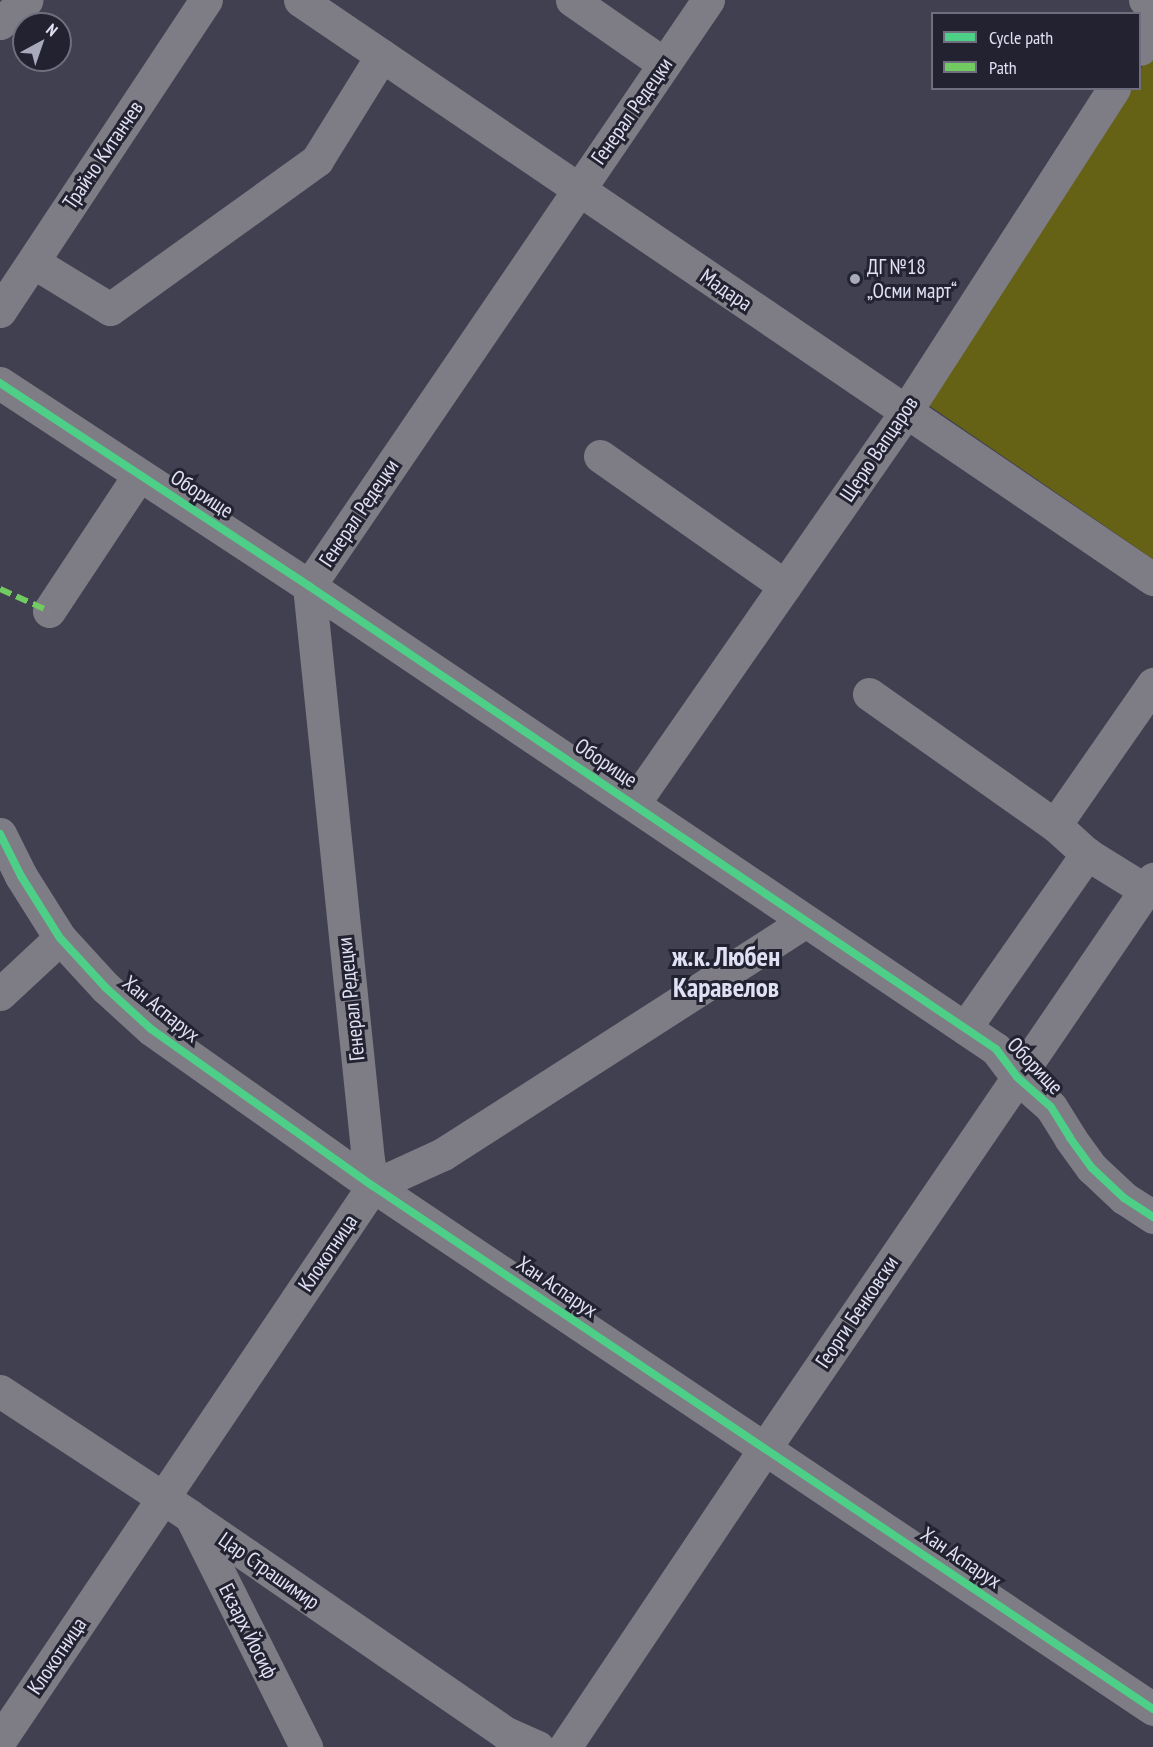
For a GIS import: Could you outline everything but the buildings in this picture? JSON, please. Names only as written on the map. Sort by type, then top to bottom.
[{"type":"street","points":[[0,23],[26,0]]},
{"type":"street","name":"Трайчо Китанчев","points":[[0,310],[206,0]]},
{"type":"street","name":"Мадара","points":[[300,0],[1153,579]]},
{"type":"street","points":[[572,0],[664,64]]},
{"type":"street","name":"Генерал Редецки","points":[[373,1186],[367,1148],[309,586],[708,0]]},
{"type":"street","points":[[1145,0],[1153,6]]},
{"type":"street","points":[[1141,47],[1153,28]]},
{"type":"street","points":[[33,262],[110,309],[317,160],[382,55]]},
{"type":"street","name":"Щерю Вапцаров","points":[[634,803],[906,411],[1113,90]]},
{"type":"street","name":"Оборище","points":[[0,383],[634,803],[805,922],[996,1049],[1017,1077],[1051,1107],[1092,1168],[1124,1198],[1153,1217]]},
{"type":"street","points":[[600,456],[785,586]]},
{"type":"street","points":[[49,611],[139,475]]},
{"type":"street","points":[[1055,825],[1153,684]]},
{"type":"street","points":[[869,694],[1055,825],[1087,854],[1149,885]]},
{"type":"street","name":"Хан Аспарух","points":[[0,834],[21,876],[60,938],[105,987],[151,1029],[373,1186],[1153,1709]]},
{"type":"street","points":[[965,1028],[1087,854]]},
{"type":"street","name":"Георги Бенковски","points":[[565,1747],[765,1448],[1149,885]]},
{"type":"street","points":[[373,1186],[443,1154],[805,922]]},
{"type":"street","points":[[0,994],[60,938]]},
{"type":"street","name":"Клокотница","points":[[0,1740],[373,1186]]},
{"type":"street","name":"Цар Страшимир","points":[[0,1391],[164,1498],[504,1732],[538,1747]]},
{"type":"street","name":"Екзарх Йосиф","points":[[190,1516],[306,1747]]},
{"type":"shaded area","points":[[1153,50],[1153,559],[921,400],[1127,90],[1141,90],[1141,68]]},
{"type":"marked path","points":[[0,589],[49,611]]},
{"type":"cycle path","points":[[0,383],[309,586],[996,1049],[1017,1077],[1051,1107],[1092,1168],[1124,1198],[1153,1217]]},
{"type":"cycle path","points":[[0,834],[21,876],[60,938],[105,987],[151,1029],[373,1186],[1153,1709]]},
{"type":"place","name":"ДГ №18 „Осми март“","points":[[855,279]]},
{"type":"district","name":"ж.к. Любен Каравелов","points":[[726,972]]}]
